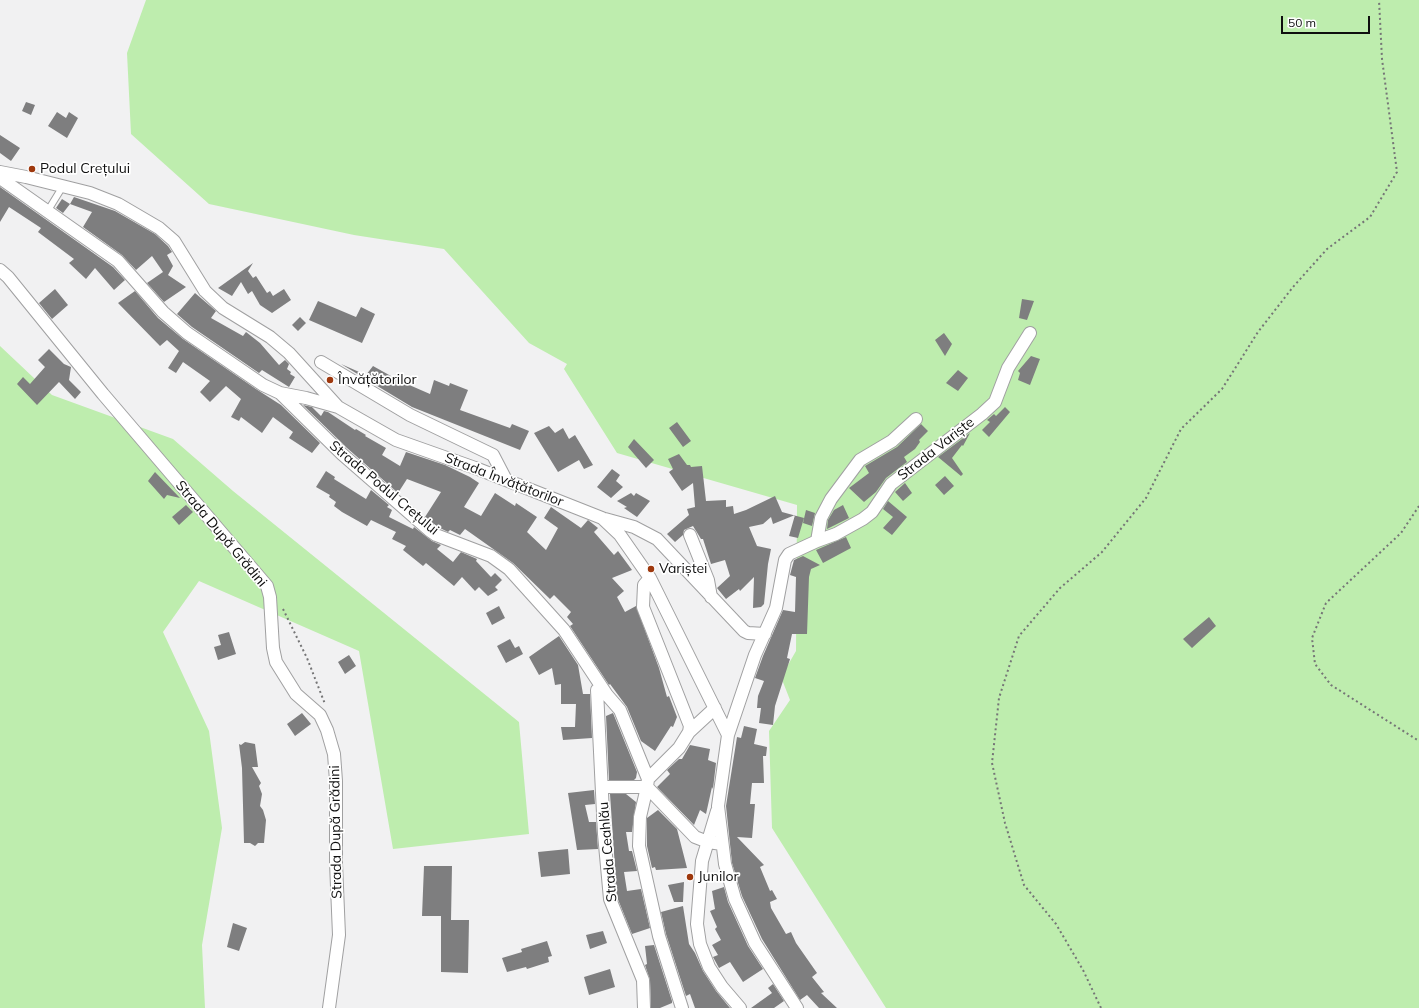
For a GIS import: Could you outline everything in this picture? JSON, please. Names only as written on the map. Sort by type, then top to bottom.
[{"type":"street","name":"Strada Învățătorilor","points":[[0,172],[63,186],[118,204],[159,228],[174,241],[205,291],[222,308],[270,337],[289,353],[338,407]]},
{"type":"street","name":"Strada Podul Crețului","points":[[0,178],[118,261],[163,312],[187,334],[263,385],[280,393],[342,454],[433,532],[490,556],[509,569],[564,630],[607,695],[620,710],[647,783],[694,836],[708,842]]},
{"type":"street","name":"Strada După Grădini","points":[[0,270],[8,277],[103,394],[267,586],[270,597],[273,648],[276,662],[296,694],[320,715],[327,730],[334,754],[336,781],[336,863],[339,935],[328,1008]]},
{"type":"street","name":"Strada Variște","points":[[718,806],[728,735],[755,655],[778,601],[785,560],[789,554],[836,534],[863,519],[872,512],[891,484],[996,402],[1008,368],[1030,333]]},
{"type":"street","points":[[321,362],[410,415],[493,455],[506,480]]},
{"type":"street","name":"Strada Învățătorilor","points":[[280,393],[306,398],[338,407],[396,440],[506,480],[602,518],[620,535],[650,578],[728,735]]},
{"type":"street","points":[[817,541],[821,518],[830,499],[860,460],[892,441],[916,419]]},
{"type":"street","points":[[602,518],[634,527],[657,539],[744,631],[748,633],[764,634]]},
{"type":"street","points":[[690,535],[708,580],[711,597]]},
{"type":"street","points":[[650,578],[644,585],[642,592],[643,607],[690,726],[689,732]]},
{"type":"street","name":"Strada Ceahlău","points":[[597,690],[606,865],[610,899],[643,980],[644,1008]]},
{"type":"street","points":[[682,1008],[659,936],[639,846],[640,817],[647,783],[679,748],[689,732],[715,708]]},
{"type":"street","name":"Strada Ceahlău","points":[[602,787],[647,783]]},
{"type":"street","points":[[718,806],[702,861],[696,924],[700,944],[709,967],[722,987],[740,1008]]},
{"type":"street","points":[[718,806],[725,864],[735,898],[752,936],[797,1008]]},
{"type":"street","points":[[708,842],[722,844]]},
{"type":"lane","points":[[47,212],[63,186]]},
{"type":"path","points":[[1101,1008],[1083,970],[1056,924],[1024,885],[1005,823],[992,763],[999,698],[1019,636],[1060,588],[1102,552],[1146,498],[1181,429],[1222,389],[1258,332],[1293,287],[1327,249],[1370,217],[1397,172],[1382,58],[1379,0]]},
{"type":"path","points":[[1419,506],[1401,533],[1326,603],[1312,638],[1315,664],[1331,685],[1419,741]]},
{"type":"path","points":[[281,606],[307,658],[326,706]]},
{"type":"green space","points":[[146,0],[1419,0],[1419,1008],[886,1008],[772,828],[769,731],[790,700],[781,677],[796,651],[797,505],[617,453],[564,369],[567,364],[529,343],[444,249],[354,235],[209,204],[131,134],[127,53]]},
{"type":"green space","points":[[0,346],[52,395],[173,439],[233,491],[519,722],[529,834],[393,849],[359,651],[199,581],[163,632],[209,731],[222,828],[202,945],[205,1008],[0,1008]]},
{"type":"building","points":[[26,102],[35,105],[31,115],[22,111]]},
{"type":"building","points":[[57,112],[66,118],[69,112],[78,118],[67,138],[48,126]]},
{"type":"building","points":[[0,135],[20,148],[11,161],[0,153]]},
{"type":"building","points":[[0,187],[113,267],[125,280],[114,290],[95,268],[86,279],[69,263],[74,259],[38,232],[41,228],[9,207],[0,222]]},
{"type":"building","points":[[74,197],[115,211],[155,234],[168,246],[172,252],[167,255],[173,266],[168,275],[186,287],[164,302],[147,283],[163,272],[152,256],[136,270],[122,255],[83,227],[92,212],[70,204]]},
{"type":"building","points":[[62,199],[70,204],[63,213],[56,208]]},
{"type":"building","points":[[253,263],[248,271],[253,278],[256,276],[267,293],[270,291],[273,296],[284,289],[291,300],[272,313],[260,305],[252,291],[248,294],[241,282],[232,296],[218,288]]},
{"type":"building","points":[[55,289],[68,305],[52,319],[39,303]]},
{"type":"building","points":[[135,291],[158,318],[183,339],[281,405],[320,443],[312,453],[289,438],[293,432],[273,417],[262,433],[241,417],[239,421],[231,417],[241,399],[226,386],[210,402],[200,392],[210,381],[183,362],[176,373],[168,368],[179,351],[167,340],[160,346],[118,303]]},
{"type":"building","points":[[195,293],[216,311],[211,318],[243,336],[246,332],[260,343],[279,365],[285,360],[289,364],[287,369],[291,372],[290,374],[295,377],[289,387],[262,370],[259,373],[192,327],[177,314]]},
{"type":"building","points":[[1022,299],[1034,301],[1027,320],[1019,318]]},
{"type":"building","points":[[318,301],[356,317],[361,307],[375,314],[362,343],[309,320]]},
{"type":"building","points":[[300,317],[306,323],[298,331],[292,325]]},
{"type":"building","points":[[944,333],[952,344],[945,356],[935,340]]},
{"type":"building","points":[[49,349],[64,364],[71,367],[69,380],[81,392],[75,399],[59,382],[37,405],[17,384],[23,377],[30,384],[45,367],[38,360]]},
{"type":"building","points":[[1031,356],[1040,359],[1030,385],[1018,380],[1020,373],[1018,371]]},
{"type":"building","points":[[341,364],[366,375],[373,366],[407,385],[430,394],[434,380],[449,386],[450,383],[468,390],[460,410],[510,428],[512,424],[529,431],[520,450],[412,407]]},
{"type":"building","points":[[958,370],[968,378],[958,391],[946,383]]},
{"type":"building","points":[[303,405],[312,407],[321,416],[324,411],[328,412],[355,430],[356,429],[366,435],[365,436],[386,448],[382,455],[400,466],[406,452],[445,465],[470,477],[479,483],[464,507],[481,516],[495,493],[515,506],[516,503],[537,517],[527,532],[546,550],[558,528],[544,518],[551,507],[581,528],[588,520],[598,528],[594,532],[614,555],[618,551],[632,570],[612,578],[624,591],[617,597],[625,612],[636,606],[659,668],[667,697],[669,696],[677,717],[673,727],[671,726],[655,751],[641,741],[627,707],[610,684],[609,685],[570,626],[573,624],[567,617],[571,612],[554,595],[550,599],[513,563],[465,529],[460,535],[450,530],[448,532],[434,524],[425,517],[441,492],[407,479],[398,493],[347,448]]},
{"type":"building","points":[[1005,407],[1010,412],[989,437],[982,430],[990,422],[987,420],[994,414],[996,416]]},
{"type":"building","points":[[677,422],[691,441],[683,447],[669,428]]},
{"type":"building","points":[[921,424],[928,431],[919,440],[920,442],[915,449],[904,457],[907,462],[886,478],[876,492],[864,502],[849,488],[869,473],[865,466],[897,447]]},
{"type":"building","points":[[549,426],[555,433],[563,428],[569,439],[575,435],[593,465],[584,469],[579,460],[558,472],[534,433]]},
{"type":"building","points":[[970,433],[963,446],[962,445],[952,458],[963,474],[961,476],[938,457]]},
{"type":"building","points":[[634,439],[654,460],[646,468],[628,447]]},
{"type":"building","points":[[679,454],[687,465],[690,465],[691,467],[702,466],[706,501],[726,500],[726,507],[733,506],[734,514],[775,496],[782,512],[794,515],[773,524],[771,517],[763,524],[749,527],[757,546],[771,549],[764,604],[761,607],[753,608],[754,577],[740,591],[739,589],[726,599],[717,588],[730,576],[725,560],[711,564],[703,539],[701,539],[693,526],[684,530],[683,535],[675,542],[667,534],[689,515],[687,509],[695,507],[693,483],[682,491],[669,472],[673,469],[668,459]]},
{"type":"building","points":[[612,469],[620,475],[616,481],[623,487],[611,498],[597,487]]},
{"type":"building","points":[[326,471],[335,477],[334,479],[366,499],[371,490],[389,505],[387,507],[392,510],[389,517],[413,529],[414,527],[432,541],[441,545],[437,549],[453,562],[461,552],[477,559],[476,561],[491,577],[495,573],[502,580],[495,587],[498,590],[488,596],[479,587],[475,591],[462,577],[454,586],[426,563],[423,566],[403,550],[406,546],[392,539],[396,532],[371,520],[367,526],[342,512],[334,506],[336,502],[329,497],[330,495],[316,487]]},
{"type":"building","points":[[155,472],[180,498],[167,495],[164,499],[148,481]]},
{"type":"building","points":[[945,476],[954,486],[944,495],[935,485]]},
{"type":"building","points":[[905,483],[912,493],[903,501],[895,492]]},
{"type":"building","points":[[631,493],[634,496],[636,493],[650,501],[637,517],[624,508],[627,507],[617,501]]},
{"type":"building","points":[[888,501],[907,517],[892,535],[883,528],[893,517],[883,509]]},
{"type":"building","points":[[186,505],[193,512],[179,525],[172,517]]},
{"type":"building","points":[[843,505],[849,518],[827,529],[828,520],[834,510]]},
{"type":"building","points":[[806,510],[815,513],[812,526],[803,523]]},
{"type":"building","points":[[795,516],[804,518],[798,538],[789,536]]},
{"type":"building","points":[[846,537],[851,548],[823,563],[816,550]]},
{"type":"building","points":[[803,556],[820,565],[811,569],[809,577],[807,634],[792,634],[787,658],[790,659],[775,706],[773,725],[759,723],[761,708],[757,708],[758,696],[764,681],[755,678],[783,610],[795,612],[796,577],[790,575],[794,560]]},
{"type":"building","points":[[499,606],[505,618],[492,625],[486,613]]},
{"type":"building","points":[[1209,617],[1216,626],[1192,648],[1183,639]]},
{"type":"building","points":[[229,632],[236,654],[218,660],[214,647],[221,645],[218,635]]},
{"type":"building","points":[[559,636],[578,665],[583,694],[590,694],[592,738],[563,740],[561,727],[575,727],[576,704],[561,704],[561,684],[555,685],[552,668],[539,675],[529,657]]},
{"type":"building","points":[[510,639],[515,648],[519,646],[523,654],[506,663],[497,646]]},
{"type":"building","points":[[349,655],[356,666],[345,674],[338,662]]},
{"type":"building","points":[[302,713],[311,724],[295,736],[287,724]]},
{"type":"building","points":[[613,713],[637,772],[634,780],[609,780],[606,716]]},
{"type":"building","points":[[744,726],[757,729],[754,744],[767,747],[766,756],[763,756],[764,783],[752,783],[750,804],[755,804],[752,838],[737,837],[764,865],[760,867],[770,891],[772,890],[777,899],[770,902],[771,908],[786,934],[791,932],[796,943],[817,973],[812,977],[824,992],[821,993],[837,1008],[819,1008],[807,995],[800,1000],[762,939],[742,896],[732,863],[726,806],[737,737],[741,738]]},
{"type":"building","points":[[245,742],[255,744],[258,767],[252,767],[261,783],[259,786],[262,794],[260,806],[266,820],[264,843],[258,843],[255,846],[250,843],[244,843],[242,768],[239,744],[241,745]]},
{"type":"building","points":[[690,745],[710,749],[708,760],[716,763],[713,789],[712,787],[706,814],[700,810],[694,825],[657,787],[670,774],[667,770],[679,759],[682,759]]},
{"type":"building","points":[[594,790],[595,804],[585,805],[589,822],[596,822],[598,849],[577,850],[568,793]]},
{"type":"building","points":[[610,794],[626,794],[636,802],[632,832],[626,832],[629,851],[632,851],[637,871],[624,872],[627,891],[641,889],[650,928],[632,934],[617,897]]},
{"type":"building","points":[[658,810],[677,829],[687,868],[656,870],[655,867],[652,868],[647,846],[647,818]]},
{"type":"building","points":[[568,849],[570,874],[541,877],[538,852]]},
{"type":"building","points":[[424,866],[452,866],[451,920],[469,920],[468,973],[441,972],[441,916],[422,916]]},
{"type":"building","points":[[684,882],[683,902],[674,902],[668,885]]},
{"type":"building","points":[[724,887],[728,902],[748,946],[763,969],[743,982],[730,962],[719,968],[713,957],[718,955],[712,945],[721,940],[715,929],[717,927],[710,911],[715,909],[712,891]]},
{"type":"building","points":[[683,906],[689,944],[703,971],[716,991],[730,1008],[695,1008],[690,994],[686,996],[666,934],[661,912]]},
{"type":"building","points":[[233,923],[247,928],[239,951],[227,947]]},
{"type":"building","points":[[603,931],[607,943],[590,949],[586,935]]},
{"type":"building","points":[[547,941],[552,956],[548,957],[549,962],[527,969],[526,967],[507,972],[502,958],[522,952],[521,949]]},
{"type":"building","points":[[654,945],[672,1001],[672,1003],[660,1008],[651,1008],[650,980],[645,965],[647,964],[645,946]]},
{"type":"building","points":[[610,969],[615,987],[589,995],[584,977]]},
{"type":"building","points":[[773,984],[784,1001],[774,1008],[751,1008],[772,993],[768,988]]},
{"type":"place","name":"Podul Crețului","points":[[32,169]]},
{"type":"place","name":"Învățătorilor","points":[[330,380]]},
{"type":"place","name":"Variștei","points":[[651,569]]},
{"type":"place","name":"Junilor","points":[[690,877]]}]
